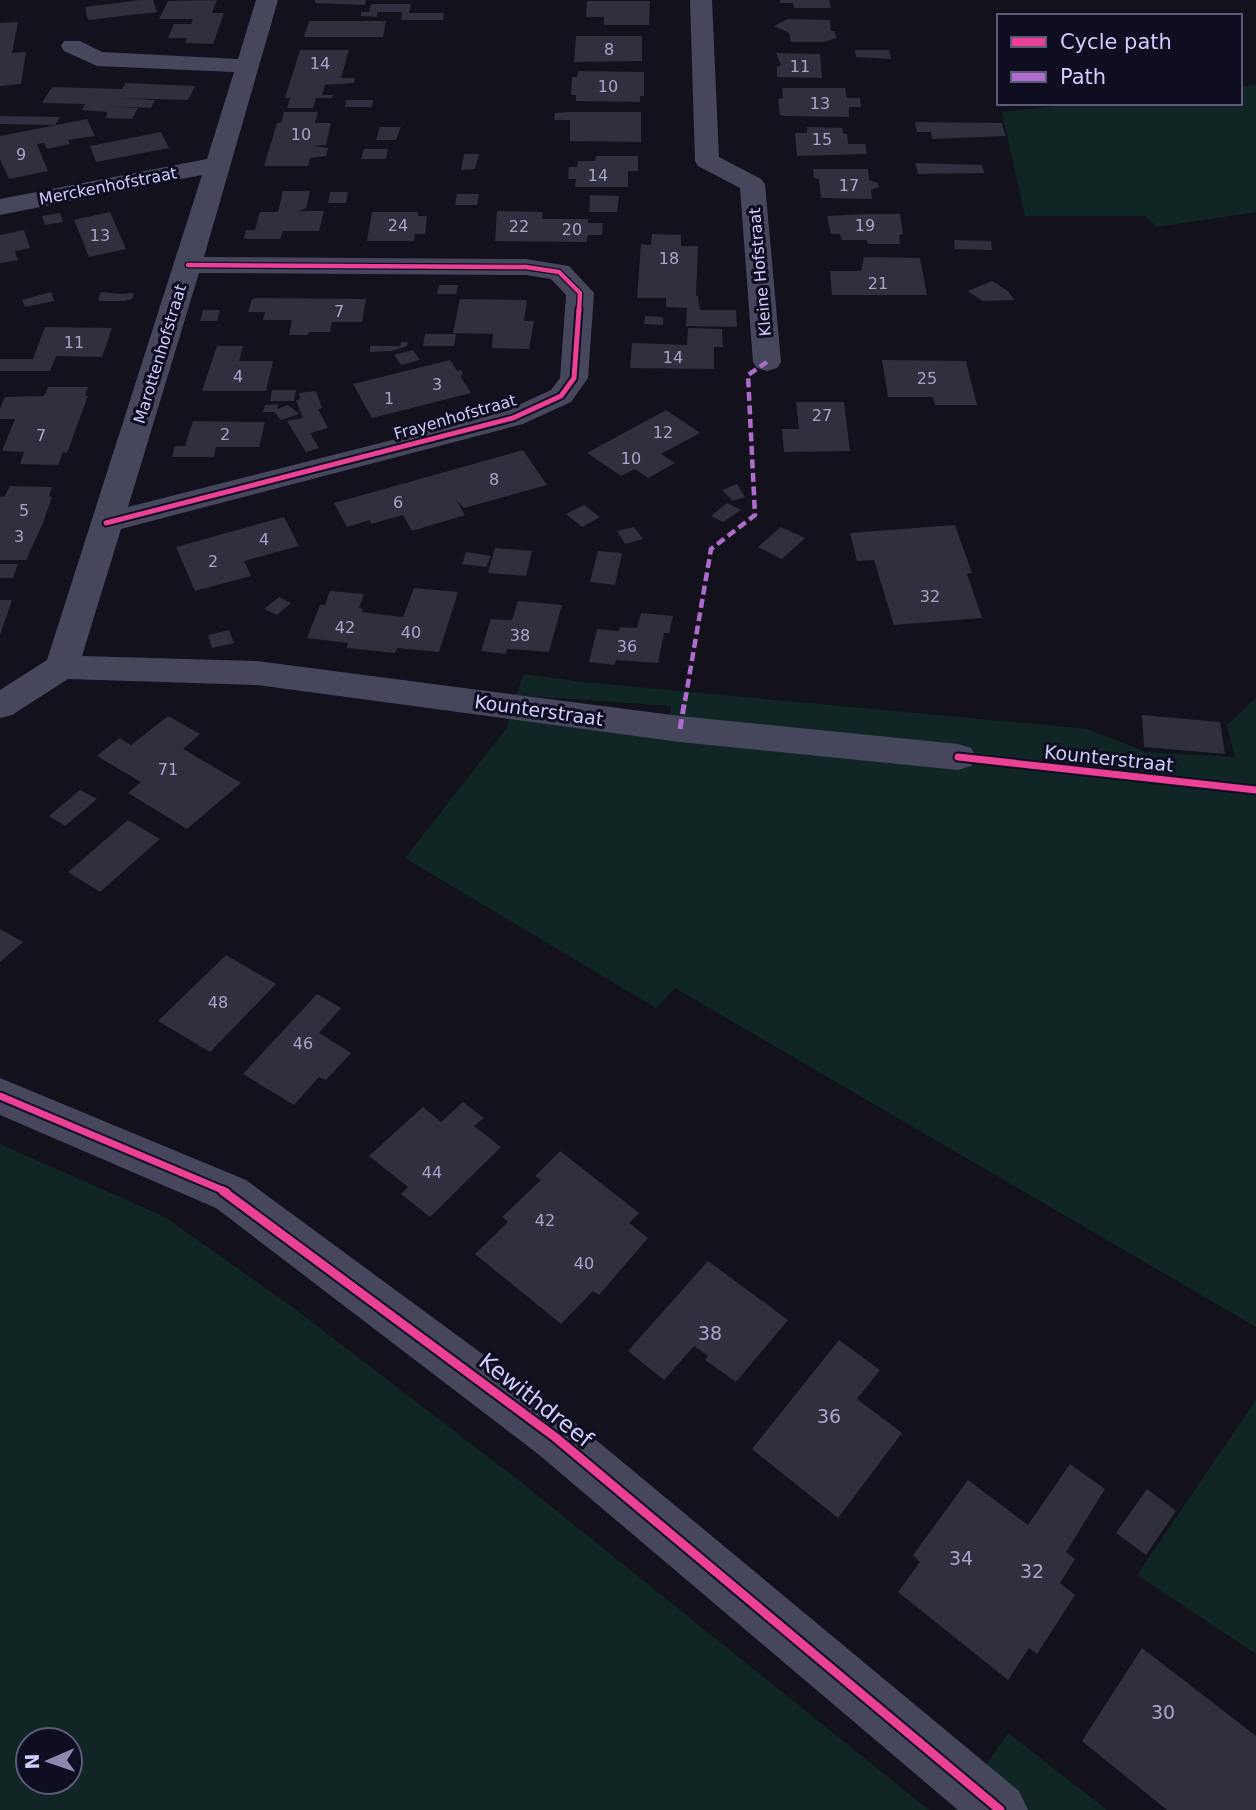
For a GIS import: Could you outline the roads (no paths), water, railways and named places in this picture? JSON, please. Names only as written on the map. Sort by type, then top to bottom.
[{"type":"street","name":"Marottenhofstraat","points":[[62,667],[188,265],[215,165],[267,0]]},
{"type":"street","name":"Kleine Hofstraat","points":[[701,0],[706,161],[752,184],[767,362]]},
{"type":"street","points":[[72,46],[97,60],[246,66]]},
{"type":"street","name":"Merckenhofstraat","points":[[0,207],[215,165]]},
{"type":"street","name":"Frayenhofstraat","points":[[106,523],[513,418],[561,396],[575,378],[580,293],[559,272],[526,267],[188,265]]},
{"type":"street","points":[[0,706],[62,667]]},
{"type":"street","name":"Kounterstraat","points":[[62,667],[257,673],[680,729],[958,757]]},
{"type":"street","name":"Kewithdreef","points":[[0,1096],[231,1194],[555,1437],[1000,1810]]}]
